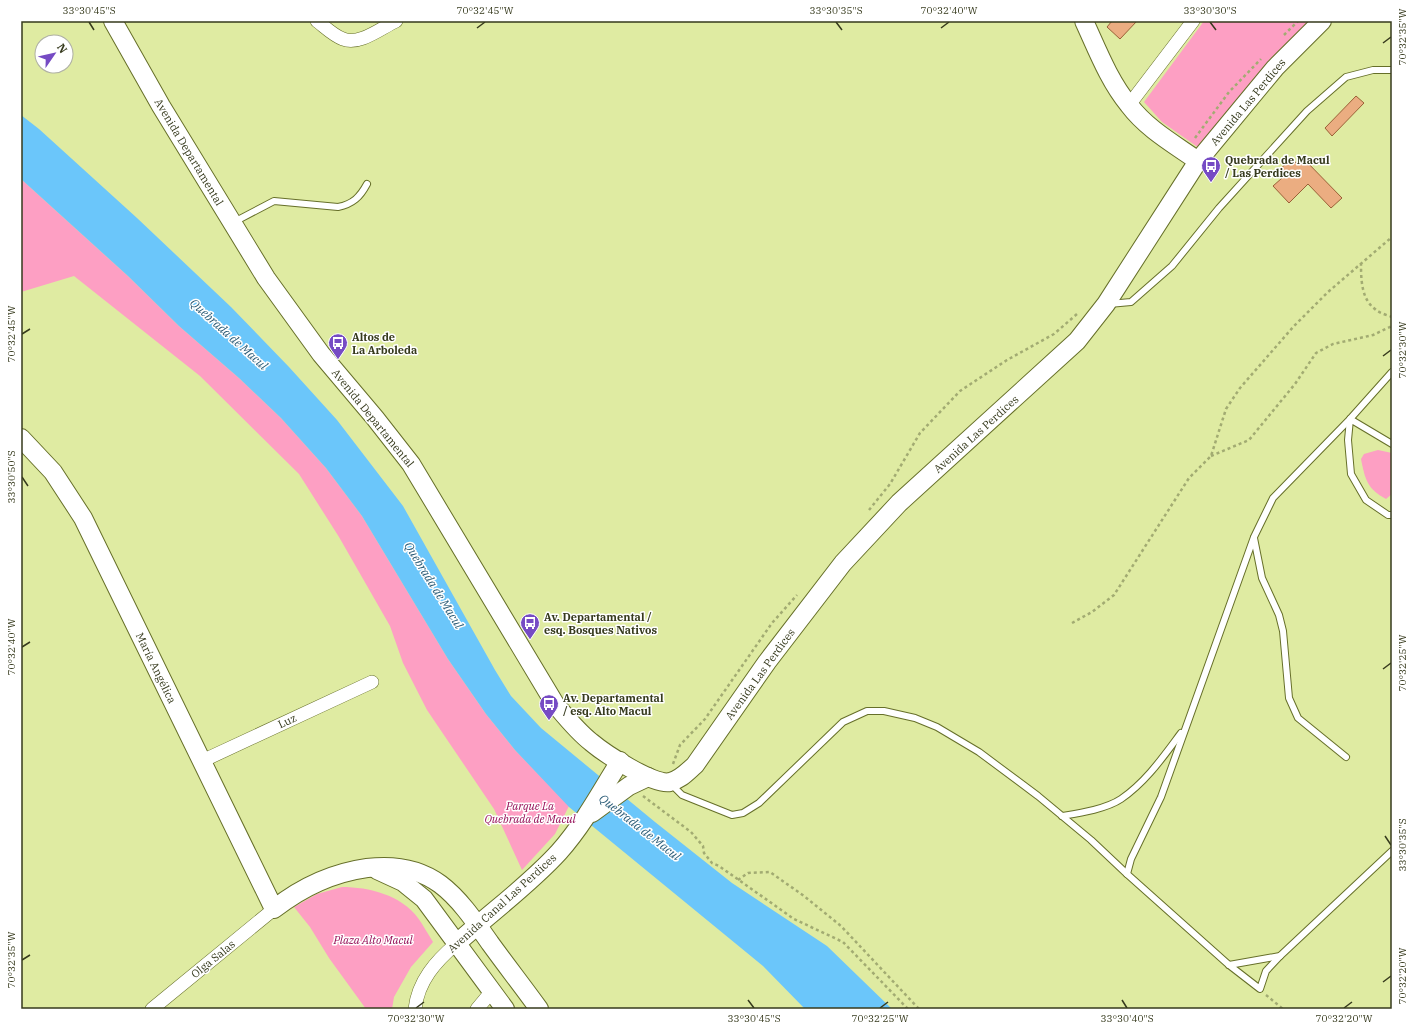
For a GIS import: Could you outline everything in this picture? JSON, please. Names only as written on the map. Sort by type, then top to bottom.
[{"type":"street","name":"Avenida Departamental","points":[[113,21],[161,106],[266,278],[302,330],[411,464],[555,704],[573,726],[591,743],[620,761]]},
{"type":"street","points":[[317,21],[342,39],[351,41],[359,40],[396,21]]},
{"type":"street","points":[[1084,21],[1114,82],[1129,105],[1144,121],[1192,156]]},
{"type":"street","points":[[1129,105],[1192,21]]},
{"type":"street","name":"Avenida Las Perdices","points":[[620,785],[679,778],[695,765],[767,662],[843,563],[899,504],[1077,342],[1106,304],[1192,156],[1275,68],[1322,21]]},
{"type":"street","name":"María Angélica","points":[[21,438],[53,472],[75,503],[274,909]]},
{"type":"street","name":"Luz","points":[[202,761],[372,682]]},
{"type":"street","points":[[620,785],[620,761],[659,781]]},
{"type":"street","name":"Avenida Canal Las Perdices","points":[[415,1009],[417,997],[425,978],[438,961],[543,869],[566,844],[582,822],[620,785]]},
{"type":"street","points":[[274,909],[302,890],[340,873],[379,866],[401,867],[417,871],[432,879],[452,893],[478,925],[539,1009]]},
{"type":"street","points":[[368,868],[392,876],[413,889],[433,909],[456,944],[505,1009]]},
{"type":"street","name":"Olga Salas","points":[[152,1009],[274,909]]},
{"type":"street","points":[[477,1009],[492,991]]},
{"type":"lane","points":[[1106,304],[1131,302],[1172,266],[1219,208],[1307,111],[1346,77],[1373,70],[1392,70]]},
{"type":"lane","points":[[232,223],[274,201],[338,207],[347,205],[360,197],[367,184]]},
{"type":"lane","points":[[1127,874],[1131,858],[1161,797],[1184,729],[1254,537],[1273,498],[1350,419],[1392,372]]},
{"type":"lane","points":[[1350,419],[1392,444]]},
{"type":"lane","points":[[1350,419],[1348,440],[1352,474],[1366,500],[1388,515],[1392,515]]},
{"type":"lane","points":[[1254,537],[1262,578],[1279,615],[1283,632],[1289,698],[1298,718],[1346,757]]},
{"type":"lane","points":[[659,781],[682,795],[713,809],[732,815],[743,813],[759,803],[843,722],[867,711],[884,712],[915,718],[937,727],[979,752],[1038,796],[1091,840],[1229,965],[1260,989],[1266,971],[1280,956],[1392,852]]},
{"type":"lane","points":[[1062,816],[1088,812],[1120,799],[1151,772],[1184,729]]},
{"type":"lane","points":[[1229,965],[1280,956]]},
{"type":"path","points":[[1282,37],[1298,21]]},
{"type":"path","points":[[1192,156],[1229,92],[1266,54]]},
{"type":"path","points":[[1211,456],[1226,409],[1240,388],[1294,326],[1361,262],[1392,237]]},
{"type":"path","points":[[1361,262],[1361,276],[1364,295],[1374,309],[1392,317]]},
{"type":"path","points":[[866,514],[890,484],[920,433],[960,391],[1007,360],[1054,334],[1078,314]]},
{"type":"path","points":[[1072,623],[1092,612],[1114,595],[1189,478],[1211,456],[1249,440],[1295,384],[1316,353],[1333,344],[1373,335],[1392,326]]},
{"type":"path","points":[[659,781],[671,770],[680,745],[705,719],[772,623],[802,590]]},
{"type":"path","points":[[620,785],[691,832],[703,846],[704,853],[712,863],[794,919],[843,942],[908,1009]]},
{"type":"path","points":[[738,880],[748,873],[770,872],[841,926],[919,1009]]},
{"type":"path","points":[[1260,989],[1283,1009]]},
{"type":"green space","points":[[1204,21],[1314,21],[1199,148],[1162,122],[1144,102]]},
{"type":"green space","name":"Parque La Quebrada de Macul","points":[[21,179],[128,276],[179,326],[239,378],[281,418],[326,468],[362,516],[448,659],[486,714],[515,750],[569,806],[555,834],[522,870],[494,809],[427,710],[403,663],[390,626],[339,537],[299,474],[200,376],[74,276],[21,292]]},
{"type":"green space","points":[[1378,450],[1392,453],[1392,494],[1386,499],[1375,491],[1368,483],[1361,459],[1364,454]]},
{"type":"green space","name":"Plaza Alto Macul","points":[[342,887],[352,887],[373,891],[394,898],[403,903],[418,918],[433,942],[411,967],[394,997],[392,1009],[366,1009],[329,958],[310,927],[294,907],[317,894]]},
{"type":"water","name":"Quebrada de Macul","points":[[21,115],[39,129],[137,218],[231,307],[289,367],[337,420],[403,506],[511,696],[541,728],[732,883],[827,946],[892,1009],[805,1009],[763,966],[569,807],[515,750],[486,714],[448,659],[362,516],[326,468],[281,418],[239,378],[179,326],[128,276],[21,179]]},
{"type":"building","points":[[1112,21],[1137,21],[1120,39],[1107,27]]},
{"type":"building","points":[[1356,96],[1364,103],[1332,136],[1325,128]]},
{"type":"building","points":[[1302,157],[1342,198],[1331,208],[1308,184],[1289,203],[1273,186],[1282,178],[1277,172],[1292,158],[1296,163]]},
{"type":"place","name":"Quebrada de Macul / Las Perdices","points":[[1211,183]]},
{"type":"place","name":"Altos de La Arboleda","points":[[338,360]]},
{"type":"place","name":"Av. Departamental / esq. Bosques Nativos","points":[[530,640]]},
{"type":"place","name":"Av. Departamental / esq. Alto Macul","points":[[549,721]]}]
